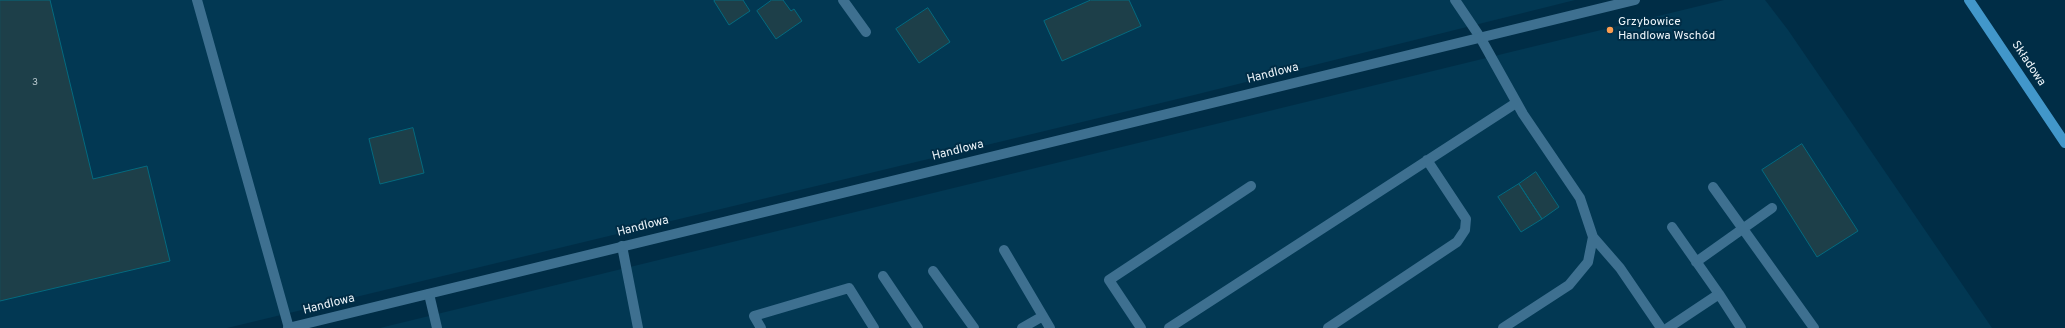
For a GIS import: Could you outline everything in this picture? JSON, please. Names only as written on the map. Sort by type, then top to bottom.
[{"type":"main road","name":"Składowa","points":[[1969,0],[2065,143]]},
{"type":"street","points":[[197,0],[288,328]]},
{"type":"street","points":[[843,0],[866,32]]},
{"type":"street","points":[[1455,0],[1480,37],[1516,103],[1580,198],[1593,236],[1620,268],[1661,328]]},
{"type":"street","name":"Handlowa","points":[[288,328],[1636,0]]},
{"type":"street","points":[[1169,328],[1516,103]]},
{"type":"street","points":[[1328,328],[1457,242],[1465,230],[1466,219],[1427,160]]},
{"type":"street","points":[[1141,328],[1109,280],[1251,186]]},
{"type":"street","points":[[1713,187],[1814,328]]},
{"type":"street","points":[[1696,262],[1772,208]]},
{"type":"street","points":[[1672,227],[1741,328]]},
{"type":"street","points":[[1503,328],[1569,285],[1588,262],[1593,236]]},
{"type":"street","points":[[622,246],[638,328]]},
{"type":"street","points":[[1004,250],[1050,328]]},
{"type":"street","points":[[933,271],[974,328]]},
{"type":"street","points":[[883,276],[918,328]]},
{"type":"street","points":[[761,328],[754,316],[849,288],[874,328]]},
{"type":"street","points":[[429,294],[437,328]]},
{"type":"street","points":[[1668,328],[1719,294]]},
{"type":"street","points":[[1022,328],[1043,316]]},
{"type":"shaded area","points":[[0,0],[1575,0],[1194,95],[227,328],[0,328]]},
{"type":"shaded area","points":[[1724,0],[1765,0],[1788,30],[1992,328],[380,328]]},
{"type":"building","points":[[0,0],[50,0],[93,179],[147,166],[170,261],[0,301]]},
{"type":"building","points":[[743,0],[750,11],[729,25],[714,1]]},
{"type":"building","points":[[772,0],[783,0],[791,11],[794,9],[802,21],[776,39],[757,11]]},
{"type":"building","points":[[1091,0],[1129,0],[1141,26],[1062,61],[1044,21]]},
{"type":"building","points":[[928,8],[950,42],[919,63],[896,29]]},
{"type":"building","points":[[413,128],[424,173],[380,184],[369,139]]},
{"type":"building","points":[[1802,144],[1858,231],[1817,257],[1762,170]]},
{"type":"building","points":[[1536,172],[1559,207],[1542,219],[1519,184]]},
{"type":"building","points":[[1519,184],[1542,219],[1521,232],[1498,197]]},
{"type":"place","name":"Grzybowice Handlowa Wschód","points":[[1610,30]]}]
